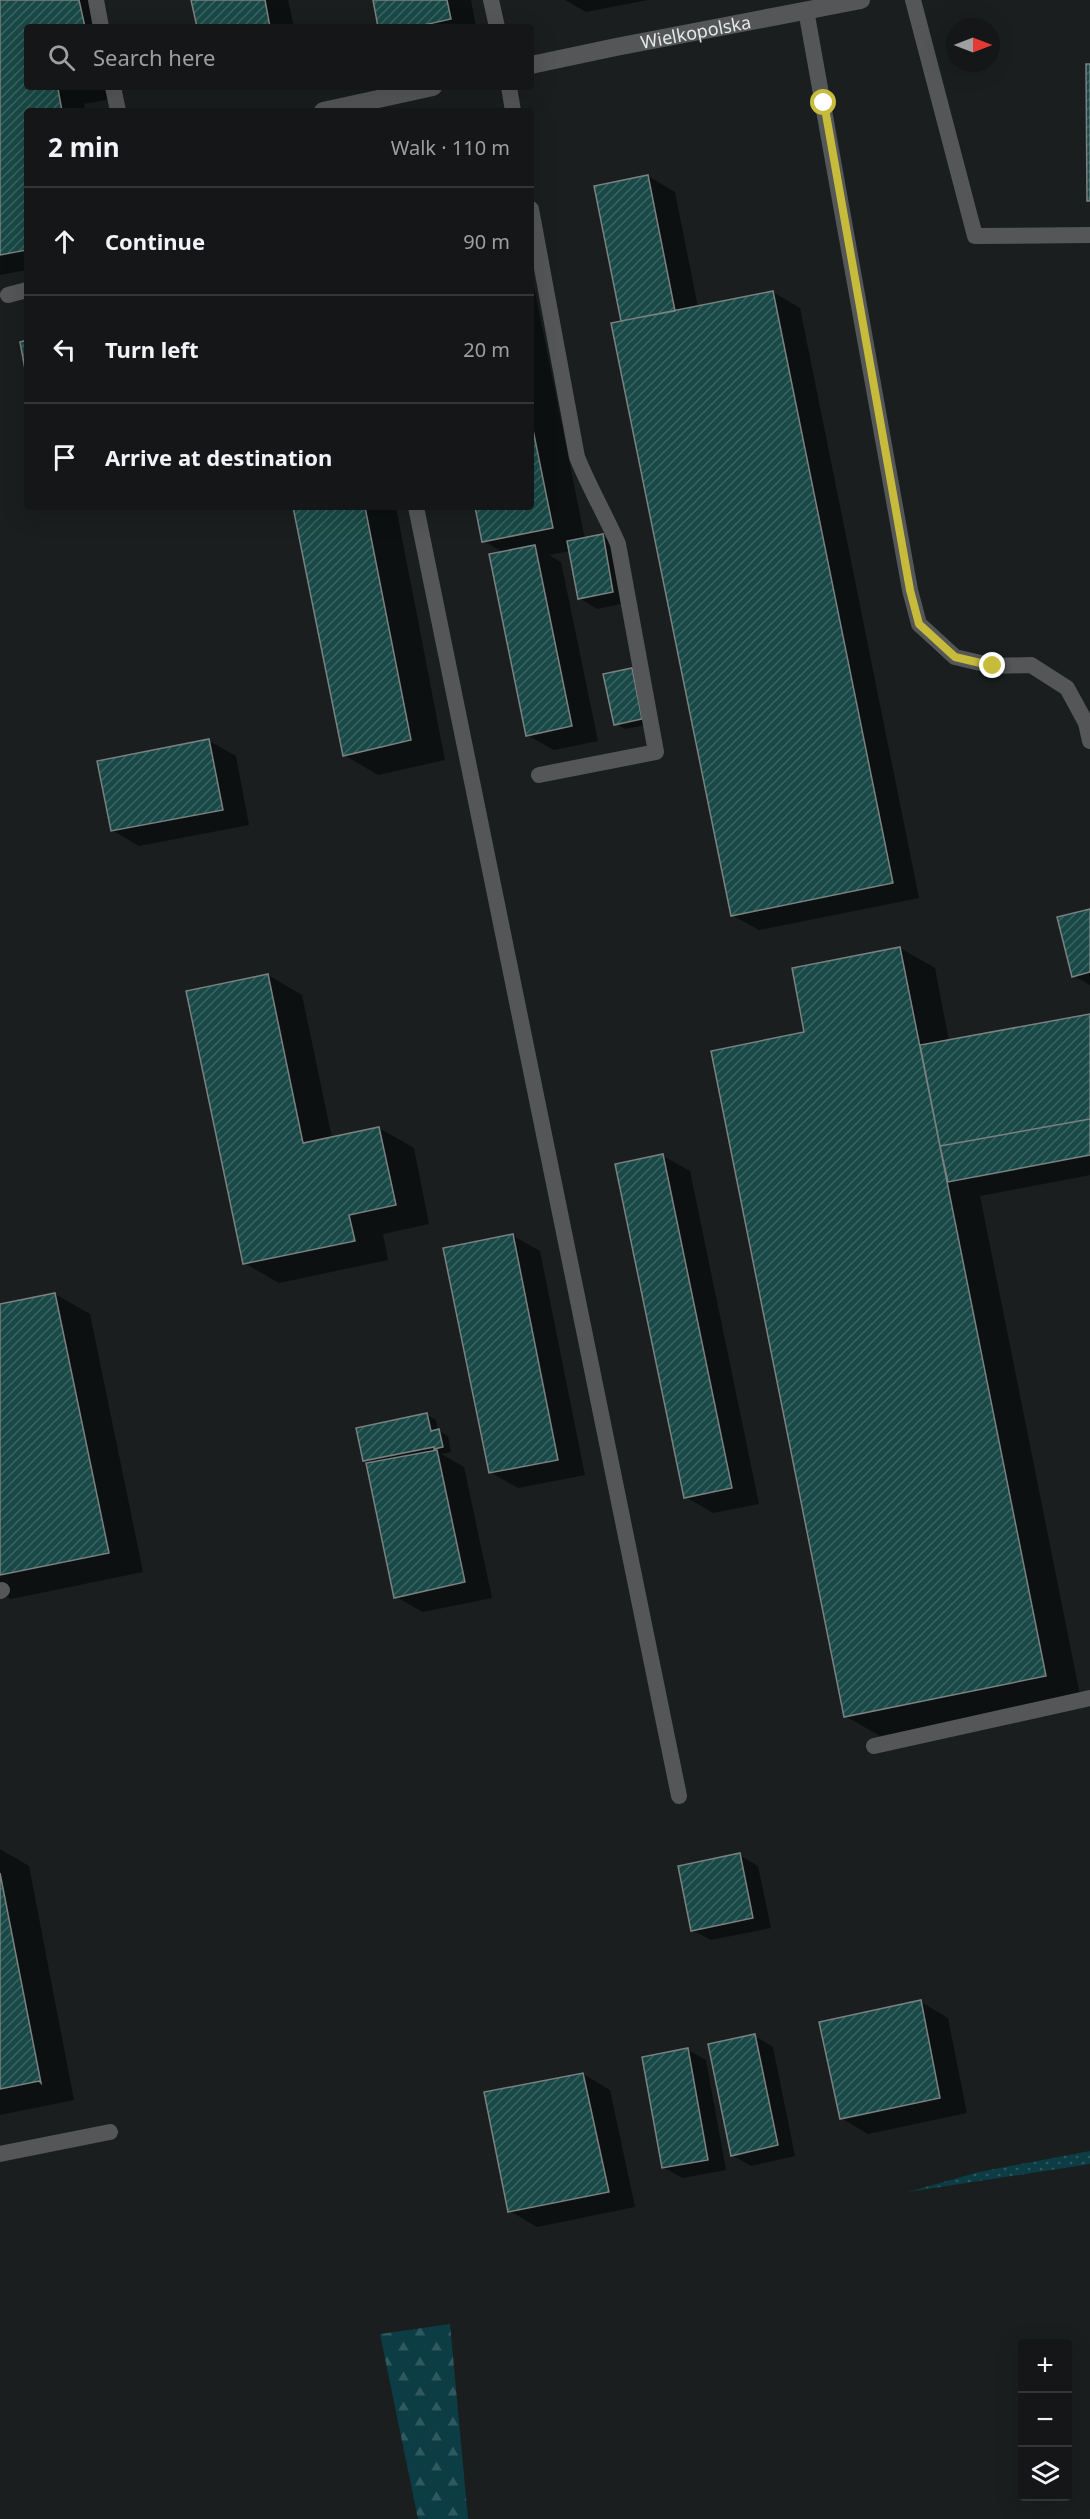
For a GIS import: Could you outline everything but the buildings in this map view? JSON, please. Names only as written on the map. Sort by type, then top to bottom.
[{"type":"street","name":"Wielkopolska","points":[[534,64],[861,0]]},
{"type":"street","points":[[340,108],[420,90]]},
{"type":"lane","points":[[96,0],[100,24]]},
{"type":"lane","points":[[491,0],[496,24]]},
{"type":"lane","points":[[913,0],[975,236],[1090,235]]},
{"type":"lane","points":[[806,10],[910,590],[919,624],[955,657],[993,666],[1031,665],[1067,688],[1086,723],[1090,741]]},
{"type":"lane","points":[[114,90],[117,108]]},
{"type":"lane","points":[[510,90],[512,108]]},
{"type":"lane","points":[[534,224],[577,457],[618,544],[656,752],[539,775]]},
{"type":"lane","points":[[8,295],[24,291]]},
{"type":"lane","points":[[417,510],[679,1796]]},
{"type":"lane","points":[[874,1746],[1090,1698]]},
{"type":"lane","points":[[0,2154],[110,2132]]},
{"type":"green space","points":[[1090,2151],[1090,2164],[908,2192],[979,2172]]},
{"type":"green space","points":[[450,2324],[468,2519],[418,2519],[380,2334]]},
{"type":"route","points":[[824,103],[910,590],[919,624],[955,657],[993,666]]}]
